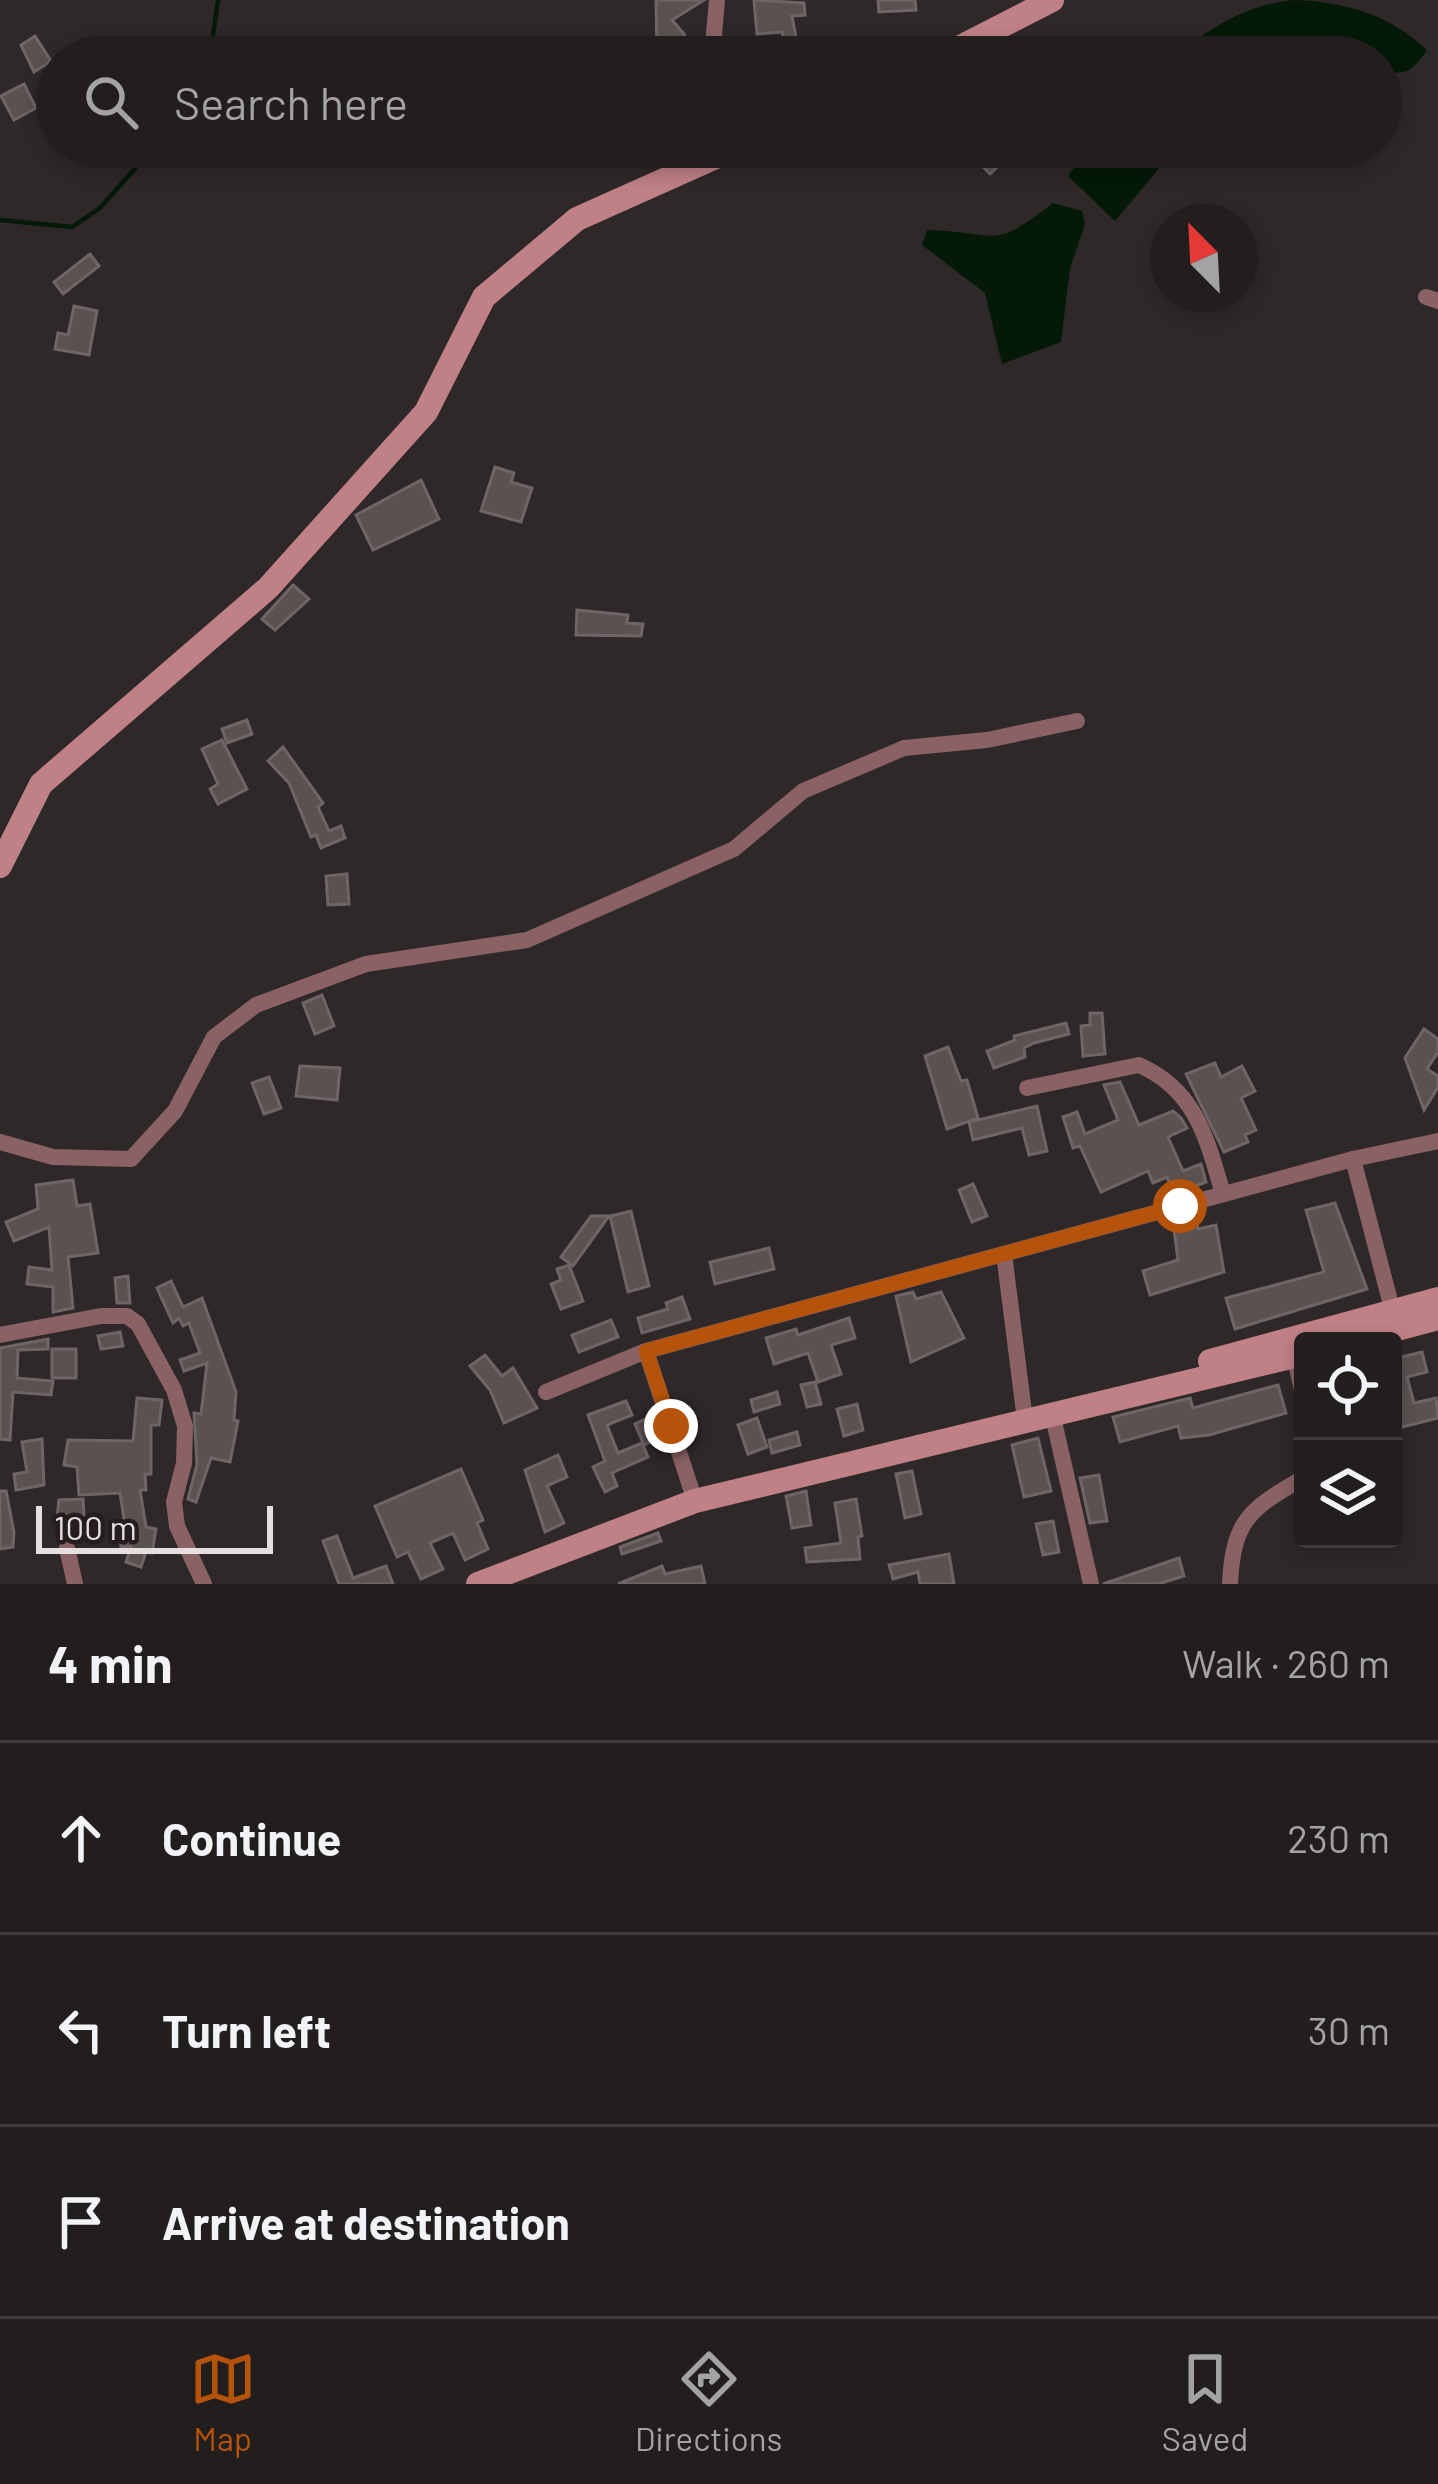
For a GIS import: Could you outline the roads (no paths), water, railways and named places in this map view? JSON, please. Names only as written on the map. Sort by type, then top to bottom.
[{"type":"main road","points":[[982,36],[1052,0]]},
{"type":"main road","points":[[0,866],[41,784],[268,588],[426,412],[484,297],[577,219],[675,168]]},
{"type":"main road","points":[[1370,1332],[1438,1299]]},
{"type":"main road","points":[[1025,1420],[1064,1400],[1395,1320],[1438,1318]]},
{"type":"main road","points":[[478,1584],[695,1501],[1294,1356]]},
{"type":"street","points":[[714,36],[717,0]]},
{"type":"street","points":[[0,1142],[53,1157],[130,1159],[175,1111],[214,1037],[256,1005],[366,964],[527,940],[734,849],[803,790],[904,748],[987,740],[1077,721]]},
{"type":"street","points":[[1028,1088],[1139,1065],[1151,1070],[1176,1085],[1191,1103],[1223,1194]]},
{"type":"street","points":[[546,1392],[646,1351],[1353,1159],[1438,1141]]},
{"type":"street","points":[[1353,1159],[1395,1320]]},
{"type":"street","points":[[1004,1254],[1025,1420]]},
{"type":"street","points":[[0,1335],[101,1316],[127,1316],[138,1324],[174,1390],[185,1426],[184,1462],[173,1502],[178,1526],[204,1584]]},
{"type":"street","points":[[646,1351],[695,1501]]},
{"type":"street","points":[[1053,1417],[1091,1584]]},
{"type":"street","points":[[1230,1584],[1241,1530],[1264,1497],[1294,1482]]},
{"type":"street","points":[[67,1548],[74,1584]]},
{"type":"waterway","points":[[213,36],[218,0]]},
{"type":"waterway","points":[[0,220],[72,227],[100,208],[135,168]]}]
